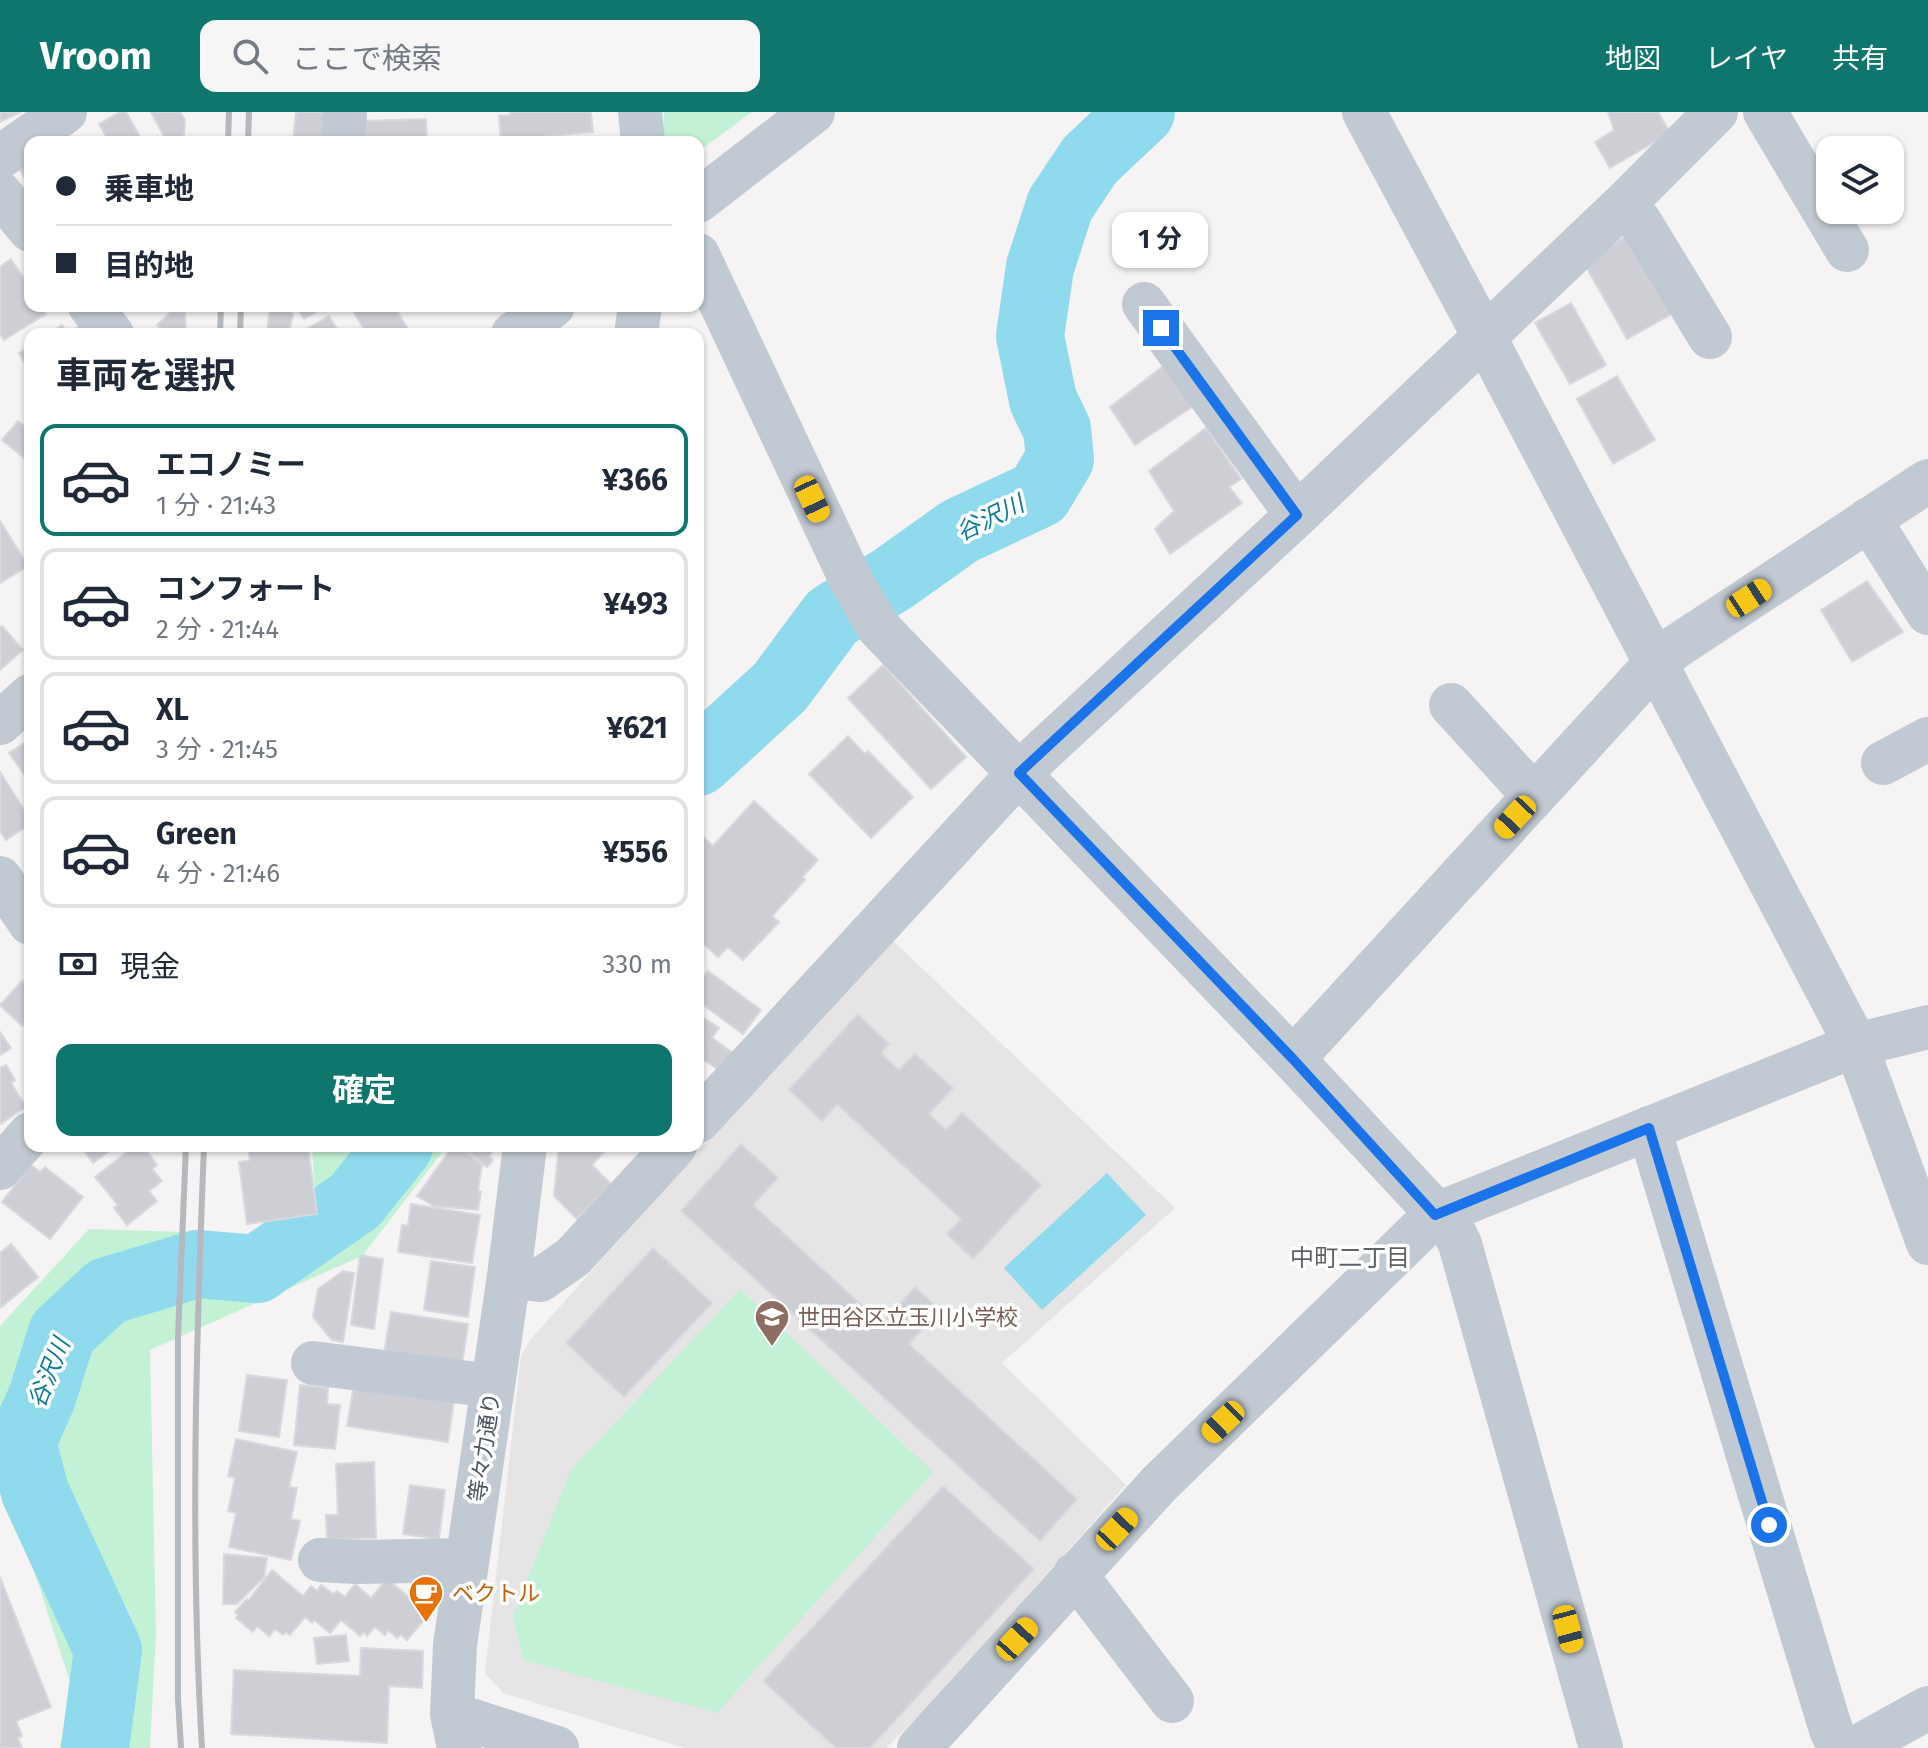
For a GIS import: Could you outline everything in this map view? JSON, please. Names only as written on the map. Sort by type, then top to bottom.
[{"type":"street","points":[[343,136],[345,112]]},
{"type":"street","points":[[640,112],[642,136]]},
{"type":"street","points":[[704,196],[813,112]]},
{"type":"street","points":[[1364,112],[1856,1045],[1928,1243]]},
{"type":"street","points":[[1765,112],[1847,250]]},
{"type":"street","points":[[26,136],[51,116]]},
{"type":"street","points":[[704,1114],[1019,773],[1297,515],[1624,204],[1695,119]]},
{"type":"street","points":[[0,157],[24,138]]},
{"type":"street","points":[[0,193],[24,223]]},
{"type":"street","points":[[1624,204],[1640,222],[1710,337]]},
{"type":"street","points":[[704,268],[851,580],[878,627],[1293,1059],[1454,1232],[1460,1244],[1601,1748]]},
{"type":"street","points":[[1144,304],[1297,515]]},
{"type":"street","points":[[95,312],[107,328]]},
{"type":"street","points":[[522,328],[544,312]]},
{"type":"street","points":[[1293,1059],[1656,663],[1677,646],[1928,481]]},
{"type":"street","points":[[1869,519],[1928,613]]},
{"type":"street","points":[[0,723],[24,701]]},
{"type":"street","points":[[1451,705],[1534,796]]},
{"type":"street","points":[[1883,763],[1928,739]]},
{"type":"street","points":[[919,1748],[1159,1484],[1435,1215],[1856,1045],[1928,1027]]},
{"type":"street","points":[[1649,1128],[1831,1730],[1840,1748]]},
{"type":"street","points":[[0,1168],[24,1141]]},
{"type":"street","name":"等々力通り","points":[[455,1731],[455,1645],[524,1152]]},
{"type":"street","points":[[509,1276],[540,1280],[573,1257],[669,1152]]},
{"type":"street","points":[[313,1363],[493,1386]]},
{"type":"street","points":[[320,1560],[467,1560]]},
{"type":"street","points":[[1075,1574],[1172,1701]]},
{"type":"street","points":[[1856,1748],[1928,1708]]},
{"type":"street","points":[[455,1731],[557,1748]]},
{"type":"shaded area","name":"世田谷区立玉川小学校","points":[[889,937],[1175,1208],[1002,1363],[1126,1485],[929,1706],[886,1748],[685,1748],[503,1693],[485,1673],[521,1356],[531,1339],[698,1152],[704,1152],[704,1145]]},
{"type":"green space","points":[[664,112],[752,112],[704,148],[704,136],[663,136]]},
{"type":"green space","points":[[312,1152],[442,1152],[362,1256],[150,1350],[156,1633],[150,1748],[59,1748],[75,1697],[0,1466],[0,1326],[89,1229],[248,1234],[316,1215]]},
{"type":"green space","points":[[740,1289],[933,1472],[717,1713],[523,1660],[513,1616],[571,1470]]},
{"type":"water","points":[[1107,1173],[1146,1215],[1042,1310],[1004,1268]]},
{"type":"building","points":[[0,112],[21,112],[0,122]]},
{"type":"building","points":[[120,112],[126,112],[140,136],[106,136],[99,124]]},
{"type":"building","points":[[151,112],[180,112],[185,120],[184,135],[164,136]]},
{"type":"building","points":[[296,112],[329,112],[327,136],[294,136]]},
{"type":"building","points":[[510,112],[591,112],[593,132],[501,136],[499,116],[510,115]]},
{"type":"building","points":[[1608,112],[1658,112],[1670,133],[1610,168],[1595,142],[1614,130]]},
{"type":"building","points":[[426,119],[427,136],[362,136],[361,121]]},
{"type":"building","points":[[1626,236],[1674,313],[1627,339],[1584,263]]},
{"type":"building","points":[[11,259],[24,279],[24,312],[46,314],[4,340],[0,334],[0,267]]},
{"type":"building","points":[[1571,303],[1606,365],[1570,384],[1535,323]]},
{"type":"building","points":[[269,312],[291,312],[291,328],[268,328]]},
{"type":"building","points":[[300,312],[316,312],[304,319]]},
{"type":"building","points":[[354,312],[398,312],[407,328],[363,328]]},
{"type":"building","points":[[170,313],[185,313],[186,328],[160,328],[157,325]]},
{"type":"building","points":[[329,316],[336,328],[309,328]]},
{"type":"building","points":[[1166,364],[1195,405],[1135,445],[1110,407]]},
{"type":"building","points":[[1617,376],[1655,440],[1613,464],[1577,399]]},
{"type":"building","points":[[18,421],[24,426],[24,458],[2,440]]},
{"type":"building","points":[[1206,428],[1241,479],[1229,487],[1242,503],[1170,554],[1155,529],[1174,511],[1149,471]]},
{"type":"building","points":[[0,521],[24,560],[24,568],[0,583]]},
{"type":"building","points":[[1867,581],[1903,632],[1852,662],[1821,610]]},
{"type":"building","points":[[0,627],[23,650],[0,670]]},
{"type":"building","points":[[883,665],[966,757],[931,789],[848,698]]},
{"type":"building","points":[[848,736],[865,754],[868,751],[913,797],[871,838],[809,774]]},
{"type":"building","points":[[24,743],[24,774],[9,753]]},
{"type":"building","points":[[0,772],[24,810],[24,828],[6,840],[0,831]]},
{"type":"building","points":[[754,801],[818,860],[802,877],[805,880],[772,916],[779,922],[743,960],[728,947],[718,957],[704,944],[704,838],[713,846]]},
{"type":"building","points":[[708,971],[761,1010],[743,1034],[704,1005],[704,977]]},
{"type":"building","points":[[22,981],[24,983],[22,1026],[0,1005]]},
{"type":"building","points":[[858,1014],[889,1044],[881,1053],[899,1070],[915,1054],[953,1088],[929,1114],[946,1130],[962,1113],[1041,1185],[973,1259],[947,1234],[961,1219],[837,1104],[822,1121],[789,1090]]},
{"type":"building","points":[[704,1018],[719,1028],[712,1038],[733,1053],[720,1071],[704,1060]]},
{"type":"building","points":[[0,1032],[11,1048],[0,1055]]},
{"type":"building","points":[[6,1065],[15,1080],[11,1083],[24,1108],[0,1124],[0,1068]]},
{"type":"building","points":[[741,1144],[778,1178],[753,1205],[882,1324],[915,1287],[940,1310],[909,1344],[1077,1499],[1040,1541],[681,1211]]},
{"type":"building","points":[[85,1152],[108,1152],[93,1163]]},
{"type":"building","points":[[127,1152],[147,1152],[157,1165],[152,1169],[162,1181],[149,1191],[157,1201],[127,1225],[114,1208],[118,1205],[95,1177]]},
{"type":"building","points":[[249,1152],[309,1152],[317,1214],[247,1224],[239,1162],[250,1160]]},
{"type":"building","points":[[449,1152],[466,1152],[482,1164],[478,1210],[434,1206],[417,1196]]},
{"type":"building","points":[[469,1152],[492,1152],[489,1156],[493,1160],[487,1167]]},
{"type":"building","points":[[558,1152],[604,1152],[592,1165],[611,1184],[577,1219],[554,1196]]},
{"type":"building","points":[[31,1165],[40,1172],[45,1167],[83,1197],[50,1239],[2,1202]]},
{"type":"building","points":[[411,1204],[480,1215],[472,1263],[398,1252],[402,1225],[408,1226]]},
{"type":"building","points":[[11,1244],[38,1277],[0,1308],[0,1253]]},
{"type":"building","points":[[653,1248],[712,1303],[624,1397],[566,1343]]},
{"type":"building","points":[[360,1255],[383,1259],[374,1329],[351,1325]]},
{"type":"building","points":[[431,1261],[475,1267],[468,1317],[424,1310]]},
{"type":"building","points":[[343,1271],[354,1273],[343,1342],[332,1340],[313,1317],[318,1289]]},
{"type":"building","points":[[391,1312],[468,1324],[462,1365],[384,1353]]},
{"type":"building","points":[[247,1375],[287,1380],[279,1437],[239,1431]]},
{"type":"building","points":[[354,1384],[454,1400],[448,1442],[347,1426]]},
{"type":"building","points":[[300,1385],[328,1388],[327,1404],[340,1405],[335,1449],[294,1445]]},
{"type":"building","points":[[236,1439],[297,1452],[289,1487],[297,1488],[291,1519],[300,1521],[291,1560],[229,1547],[236,1513],[228,1511],[235,1478],[228,1476]]},
{"type":"building","points":[[374,1462],[376,1538],[327,1540],[326,1515],[338,1515],[336,1464]]},
{"type":"building","points":[[410,1485],[445,1490],[439,1539],[403,1534]]},
{"type":"building","points":[[943,1486],[1034,1569],[870,1748],[836,1748],[763,1681]]},
{"type":"building","points":[[224,1554],[267,1558],[264,1577],[237,1604],[223,1604]]},
{"type":"building","points":[[272,1570],[303,1596],[311,1586],[317,1591],[321,1585],[333,1594],[337,1591],[345,1597],[355,1584],[371,1598],[387,1579],[429,1614],[407,1640],[401,1635],[397,1638],[388,1630],[385,1635],[375,1627],[367,1636],[364,1632],[360,1636],[341,1620],[330,1633],[305,1617],[290,1635],[286,1632],[283,1635],[275,1629],[269,1636],[257,1626],[253,1632],[236,1618],[238,1615],[235,1612],[248,1601]]},
{"type":"building","points":[[0,1577],[51,1707],[16,1721],[22,1736],[18,1738],[22,1748],[0,1748]]},
{"type":"building","points":[[346,1635],[349,1661],[317,1664],[314,1638]]},
{"type":"building","points":[[361,1648],[423,1651],[422,1688],[389,1686],[387,1743],[231,1734],[234,1670],[360,1676]]},
{"type":"waterway","name":"谷沢川","points":[[704,757],[780,687],[832,617],[960,531],[1039,494],[1060,459],[1057,429],[1043,400],[1030,336],[1040,267],[1060,205],[1090,160],[1141,112]]},
{"type":"waterway","name":"谷沢川","points":[[95,1748],[108,1650],[35,1492],[22,1442],[42,1397],[62,1333],[107,1291],[197,1264],[257,1269],[355,1201],[394,1152]]},
{"type":"railway","points":[[228,136],[229,112]]},
{"type":"railway","points":[[248,136],[249,112]]},
{"type":"railway","points":[[220,328],[221,312]]},
{"type":"railway","points":[[240,328],[241,312]]},
{"type":"railway","points":[[181,1748],[178,1699],[178,1336],[186,1152]]},
{"type":"railway","points":[[202,1748],[195,1522],[204,1152]]},
{"type":"place","name":"世田谷区立玉川小学校","points":[[772,1348]]},
{"type":"place","name":"ベクトル","points":[[426,1624]]},
{"type":"district","name":"中町二丁目","points":[[1350,1258]]},
{"type":"route","points":[[1161,328],[1297,515],[1019,773],[1293,1059],[1435,1215],[1649,1128],[1769,1525]]}]
